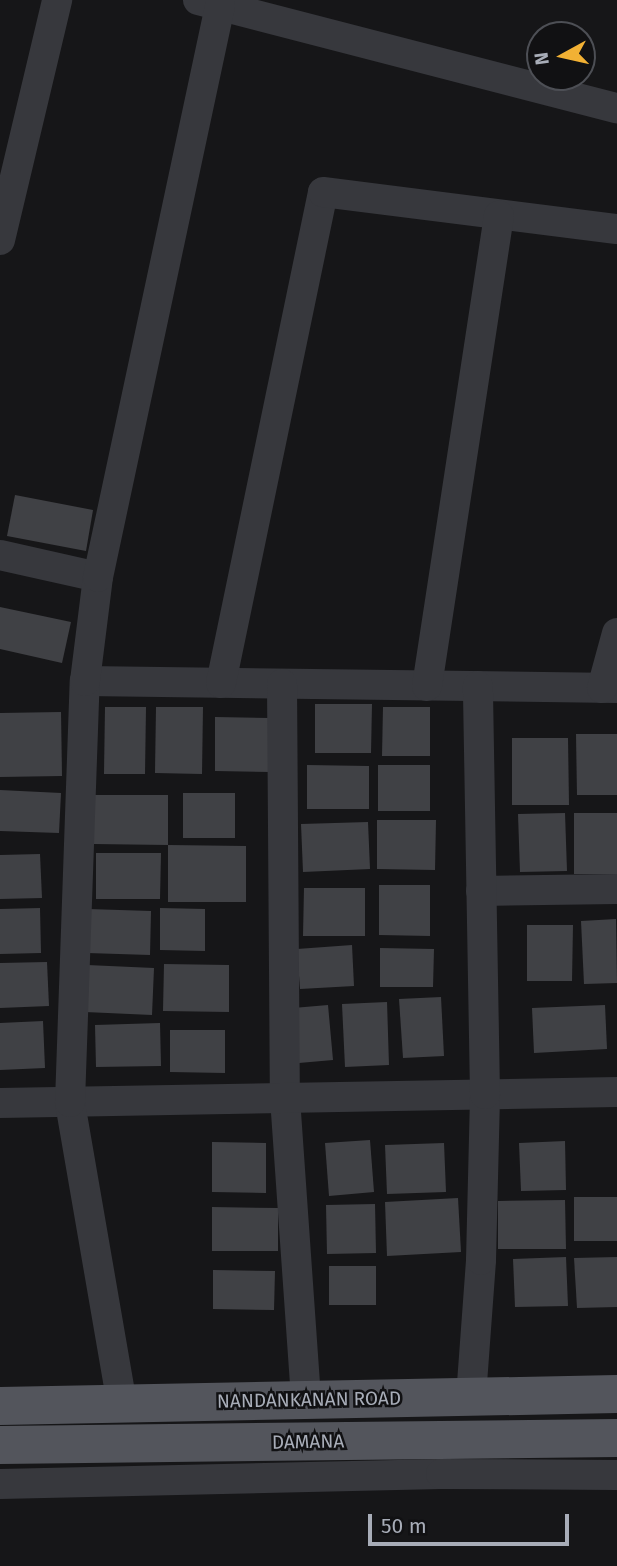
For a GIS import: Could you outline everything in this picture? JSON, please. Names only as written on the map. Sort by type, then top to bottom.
[{"type":"main road","name":"NANDANKANAN ROAD","points":[[0,1406],[617,1394]]},
{"type":"main road","name":"DAMANA","points":[[0,1446],[617,1438]]},
{"type":"street","points":[[0,240],[57,0]]},
{"type":"street","points":[[122,1404],[70,1102],[85,681],[98,577],[209,3],[617,108]]},
{"type":"street","points":[[221,683],[323,192],[617,229]]},
{"type":"street","points":[[427,686],[499,215]]},
{"type":"street","points":[[0,555],[98,577]]},
{"type":"street","points":[[85,681],[609,688],[617,633]]},
{"type":"street","points":[[282,684],[285,1098],[306,1400]]},
{"type":"street","points":[[471,1397],[481,1260],[485,1094],[478,686]]},
{"type":"street","points":[[481,891],[617,889]]},
{"type":"street","points":[[0,1103],[617,1092]]},
{"type":"street","points":[[0,1484],[441,1474],[617,1475]]},
{"type":"building","points":[[15,495],[93,510],[86,551],[7,536]]},
{"type":"building","points":[[0,607],[71,622],[62,663],[0,649]]},
{"type":"building","points":[[315,704],[372,704],[371,753],[315,753]]},
{"type":"building","points":[[105,707],[146,707],[145,774],[104,774]]},
{"type":"building","points":[[156,707],[203,707],[202,774],[155,773]]},
{"type":"building","points":[[383,707],[430,707],[430,756],[382,756]]},
{"type":"building","points":[[61,712],[62,776],[0,777],[0,713]]},
{"type":"building","points":[[215,717],[270,718],[270,772],[215,771]]},
{"type":"building","points":[[576,734],[617,734],[617,795],[577,795]]},
{"type":"building","points":[[512,738],[568,738],[569,805],[512,805]]},
{"type":"building","points":[[307,765],[369,766],[369,809],[307,809]]},
{"type":"building","points":[[378,765],[430,765],[430,811],[378,811]]},
{"type":"building","points":[[0,790],[61,793],[59,833],[0,831]]},
{"type":"building","points":[[183,793],[235,793],[235,838],[183,838]]},
{"type":"building","points":[[93,795],[168,795],[168,845],[93,844]]},
{"type":"building","points":[[565,813],[567,871],[520,872],[518,814]]},
{"type":"building","points":[[574,813],[617,813],[617,874],[574,874]]},
{"type":"building","points":[[377,820],[436,820],[435,870],[377,869]]},
{"type":"building","points":[[368,822],[370,869],[303,872],[301,824]]},
{"type":"building","points":[[168,845],[246,846],[246,902],[168,902]]},
{"type":"building","points":[[96,853],[161,853],[160,899],[96,899]]},
{"type":"building","points":[[40,854],[42,898],[0,899],[0,855]]},
{"type":"building","points":[[379,885],[430,885],[430,936],[379,935]]},
{"type":"building","points":[[304,888],[365,888],[365,936],[303,936]]},
{"type":"building","points":[[40,908],[41,953],[0,954],[0,909]]},
{"type":"building","points":[[160,908],[205,909],[205,951],[160,950]]},
{"type":"building","points":[[88,909],[151,911],[150,955],[87,953]]},
{"type":"building","points":[[616,919],[617,983],[584,984],[581,921]]},
{"type":"building","points":[[527,925],[573,925],[572,981],[527,981]]},
{"type":"building","points":[[352,945],[354,986],[300,989],[297,949]]},
{"type":"building","points":[[380,948],[434,949],[433,987],[380,987]]},
{"type":"building","points":[[47,962],[49,1006],[0,1008],[0,963]]},
{"type":"building","points":[[164,964],[229,965],[229,1012],[163,1011]]},
{"type":"building","points":[[87,965],[154,968],[152,1015],[85,1012]]},
{"type":"building","points":[[441,997],[444,1056],[403,1058],[399,999]]},
{"type":"building","points":[[387,1002],[389,1065],[345,1067],[342,1004]]},
{"type":"building","points":[[328,1005],[333,1060],[299,1063],[293,1008]]},
{"type":"building","points":[[605,1005],[607,1049],[534,1053],[532,1008]]},
{"type":"building","points":[[43,1021],[45,1068],[0,1070],[0,1023]]},
{"type":"building","points":[[160,1023],[161,1066],[96,1067],[95,1025]]},
{"type":"building","points":[[170,1030],[225,1030],[225,1073],[170,1072]]},
{"type":"building","points":[[370,1140],[374,1192],[329,1196],[325,1143]]},
{"type":"building","points":[[565,1141],[566,1190],[521,1191],[519,1143]]},
{"type":"building","points":[[212,1142],[266,1143],[266,1193],[212,1192]]},
{"type":"building","points":[[444,1143],[446,1192],[387,1194],[385,1145]]},
{"type":"building","points":[[574,1197],[617,1197],[617,1241],[574,1241]]},
{"type":"building","points":[[458,1198],[461,1252],[387,1256],[385,1202]]},
{"type":"building","points":[[565,1200],[566,1249],[498,1249],[498,1201]]},
{"type":"building","points":[[375,1204],[376,1253],[327,1254],[326,1205]]},
{"type":"building","points":[[212,1207],[278,1208],[278,1251],[212,1251]]},
{"type":"building","points":[[566,1257],[568,1306],[515,1307],[513,1259]]},
{"type":"building","points":[[617,1257],[617,1307],[577,1308],[574,1258]]},
{"type":"building","points":[[329,1266],[376,1266],[376,1305],[329,1305]]},
{"type":"building","points":[[213,1270],[275,1271],[274,1310],[213,1309]]}]
